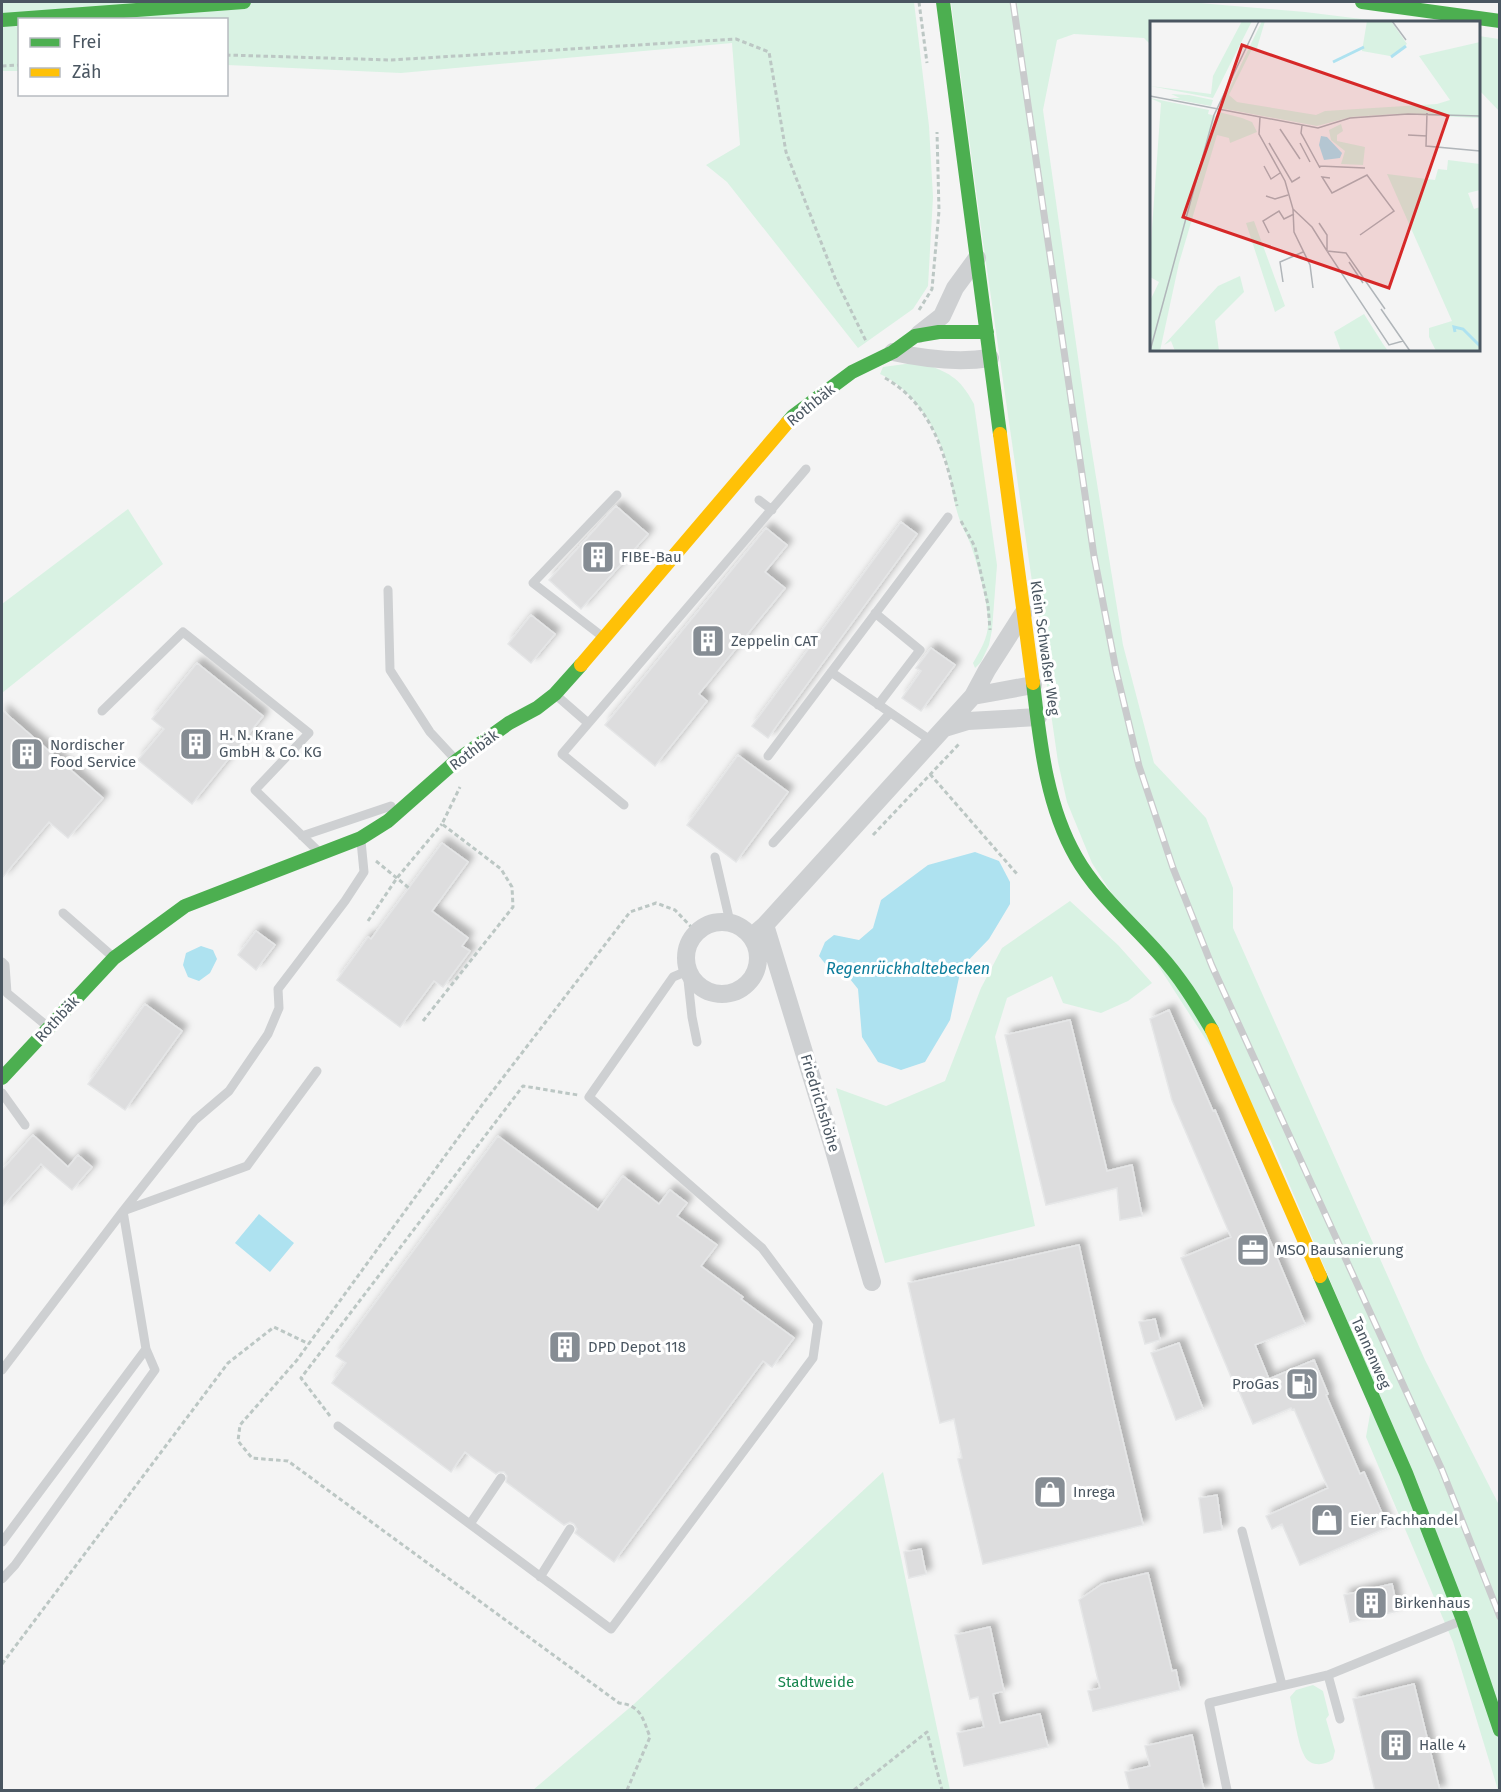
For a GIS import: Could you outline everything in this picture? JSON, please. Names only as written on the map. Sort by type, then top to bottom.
[{"type":"main road","points":[[29,18],[244,2]]},
{"type":"main road","name":"Klein Schwaßer Weg","points":[[943,2],[1033,685],[1049,783],[1067,841],[1091,881],[1162,958],[1192,997]]},
{"type":"main road","points":[[1362,2],[1500,21]]},
{"type":"main road","points":[[2,20],[18,19]]},
{"type":"main road","name":"Rothbäk","points":[[2,1078],[114,958],[185,906],[322,854],[362,844],[456,761],[555,694],[606,639],[792,416],[852,372],[893,352],[915,336],[939,332],[987,332]]},
{"type":"main road","name":"Tannenweg","points":[[1192,997],[1215,1035],[1406,1473],[1463,1620],[1500,1730]]},
{"type":"street","name":"Rothbäk","points":[[915,336],[942,316],[955,288],[977,258]]},
{"type":"street","points":[[893,352],[946,359],[990,358]]},
{"type":"street","points":[[759,930],[730,922],[712,922],[696,932],[686,950],[687,972],[700,988],[720,996],[740,991],[755,976],[760,956],[759,930],[918,759],[973,696],[1024,612]]},
{"type":"street","points":[[973,696],[1033,685]]},
{"type":"street","points":[[938,735],[968,721],[1038,717]]},
{"type":"street","name":"Friedrichshöhe","points":[[759,930],[830,1136],[872,1282]]},
{"type":"lane","points":[[624,805],[562,754],[806,469]]},
{"type":"lane","points":[[606,639],[533,583],[617,495]]},
{"type":"lane","points":[[759,500],[772,510]]},
{"type":"lane","points":[[768,756],[948,517]]},
{"type":"lane","points":[[388,590],[390,670],[430,732],[456,761]]},
{"type":"lane","points":[[875,613],[920,650],[878,705]]},
{"type":"lane","points":[[102,711],[183,632],[309,733],[255,790],[322,854]]},
{"type":"lane","points":[[831,672],[890,713],[938,735]]},
{"type":"lane","points":[[555,694],[588,723]]},
{"type":"lane","points":[[773,843],[890,713]]},
{"type":"lane","points":[[302,836],[416,798]]},
{"type":"lane","points":[[2,1370],[123,1210],[195,1120],[229,1091],[236,1082],[268,1034],[279,1008],[278,990],[364,872],[362,844]]},
{"type":"lane","points":[[715,857],[730,922]]},
{"type":"lane","points":[[63,913],[114,958]]},
{"type":"lane","points":[[2,962],[5,965],[7,993],[49,1028]]},
{"type":"lane","points":[[338,1426],[611,1629],[813,1358],[818,1323],[762,1248],[589,1097],[673,977],[687,972],[697,1042]]},
{"type":"lane","points":[[123,1210],[247,1166],[317,1071]]},
{"type":"lane","points":[[2,1093],[25,1125]]},
{"type":"lane","points":[[2,1579],[155,1370],[146,1349],[123,1210]]},
{"type":"lane","points":[[2,1542],[146,1349]]},
{"type":"lane","points":[[470,1524],[501,1478]]},
{"type":"lane","points":[[540,1577],[570,1529]]},
{"type":"lane","points":[[1242,1531],[1282,1685]]},
{"type":"lane","points":[[1227,1791],[1209,1702],[1328,1675],[1463,1620]]},
{"type":"lane","points":[[1328,1675],[1340,1719]]},
{"type":"path","points":[[919,2],[928,71]]},
{"type":"path","points":[[228,56],[391,60],[736,39],[769,52],[786,152],[835,278],[869,346]]},
{"type":"path","points":[[2,66],[18,66]]},
{"type":"path","points":[[916,314],[932,289],[939,211],[936,129]]},
{"type":"path","points":[[867,842],[959,743]]},
{"type":"path","points":[[918,759],[1017,874]]},
{"type":"path","points":[[368,921],[397,878],[442,824],[464,777]]},
{"type":"path","points":[[423,1021],[513,907],[512,887],[501,869],[442,824]]},
{"type":"path","points":[[362,844],[409,888]]},
{"type":"path","points":[[627,1791],[651,1737],[641,1714],[631,1704],[619,1703],[288,1461],[252,1458],[238,1442],[240,1425],[309,1344],[482,1105],[630,912],[656,903],[675,910],[696,932]]},
{"type":"path","points":[[338,1426],[301,1378],[516,1095],[523,1086],[589,1097]]},
{"type":"path","points":[[2,1664],[228,1363],[273,1327],[309,1344]]},
{"type":"path","points":[[854,1791],[927,1732],[942,1791]]},
{"type":"green space","points":[[2,2],[914,2],[929,126],[933,197],[928,286],[913,309],[858,348],[727,182],[706,165],[740,145],[732,43],[401,73],[228,65],[228,18],[18,18],[18,71],[2,71]]},
{"type":"green space","points":[[951,2],[1188,2],[1378,21],[1150,21],[1150,44],[1144,38],[1074,34],[1057,40],[1043,110],[1087,421],[1123,645],[1154,763],[1206,818],[1233,888],[1233,928],[1425,1360],[1499,1505],[1499,1790],[1453,1642],[1366,1437],[1375,1386],[1270,1139],[1092,863],[1067,802],[1058,762],[981,228]]},
{"type":"green space","points":[[1480,36],[1499,39],[1499,111],[1480,91]]},
{"type":"green space","points":[[920,362],[939,369],[958,381],[974,404],[997,565],[989,645],[981,662],[975,668],[973,663],[988,629],[987,606],[973,551],[957,511],[943,451],[923,412],[903,389],[880,374],[883,367]]},
{"type":"green space","points":[[128,509],[163,564],[2,693],[2,604]]},
{"type":"green space","points":[[1070,901],[1118,945],[1152,983],[1128,1001],[1101,1013],[1063,1003],[1052,976],[1007,998],[995,1037],[1035,1226],[885,1263],[836,1088],[886,1106],[945,1081],[981,988],[1002,948]]},
{"type":"green space","name":"Stadtweide","points":[[883,1472],[950,1790],[533,1790],[634,1704]]},
{"type":"green space","points":[[1313,1685],[1323,1691],[1329,1715],[1326,1719],[1335,1751],[1333,1759],[1322,1764],[1310,1762],[1304,1755],[1290,1697],[1296,1690]]},
{"type":"water","name":"Regenrückhaltebecken","points":[[975,852],[999,861],[1010,882],[1010,904],[989,939],[961,968],[950,1020],[925,1062],[901,1070],[878,1062],[862,1037],[858,989],[846,974],[827,966],[819,956],[825,942],[834,935],[859,940],[873,928],[881,900],[928,865]]},
{"type":"water","points":[[201,946],[213,950],[217,959],[210,973],[199,981],[188,977],[183,965],[186,953]]},
{"type":"water","points":[[259,1214],[294,1243],[270,1272],[235,1243]]},
{"type":"building","name":"FIBE-Bau","points":[[616,506],[648,534],[581,609],[549,580]]},
{"type":"building","points":[[901,522],[917,534],[768,738],[752,726]]},
{"type":"building","name":"Zeppelin CAT","points":[[766,528],[787,545],[765,572],[785,588],[699,694],[707,701],[655,766],[605,725]]},
{"type":"building","points":[[531,615],[555,634],[531,663],[508,644]]},
{"type":"building","points":[[931,648],[955,665],[921,711],[902,698],[921,671],[916,668]]},
{"type":"building","name":"H. N. Krane GmbH & Co. KG","points":[[197,663],[263,716],[192,804],[138,760],[164,729],[152,719]]},
{"type":"building","name":"Nordischer Food Service","points":[[2,710],[103,798],[68,838],[49,822],[2,878]]},
{"type":"building","points":[[738,755],[788,792],[736,862],[687,825]]},
{"type":"building","points":[[442,843],[468,862],[432,911],[468,938],[462,946],[470,951],[443,987],[434,981],[400,1027],[337,980],[368,937],[371,939]]},
{"type":"building","points":[[256,931],[275,945],[256,970],[238,955]]},
{"type":"building","points":[[145,1004],[182,1031],[125,1110],[88,1084]]},
{"type":"building","points":[[1169,1010],[1213,1111],[1215,1110],[1305,1324],[1255,1345],[1269,1379],[1314,1360],[1328,1394],[1326,1395],[1360,1474],[1364,1472],[1388,1527],[1300,1565],[1282,1524],[1272,1529],[1266,1516],[1328,1488],[1294,1409],[1291,1408],[1253,1424],[1181,1258],[1231,1237],[1172,1100],[1150,1019]]},
{"type":"building","points":[[1070,1020],[1107,1171],[1132,1165],[1142,1216],[1120,1220],[1117,1188],[1046,1205],[1005,1035]]},
{"type":"building","points":[[33,1135],[68,1167],[78,1155],[92,1167],[72,1190],[41,1164],[2,1207],[2,1170]]},
{"type":"building","name":"DPD Depot 118","points":[[498,1136],[598,1210],[623,1176],[659,1204],[670,1190],[687,1203],[677,1216],[717,1245],[701,1266],[794,1338],[772,1367],[763,1361],[614,1562],[575,1533],[577,1529],[574,1524],[570,1522],[564,1525],[506,1482],[507,1476],[504,1472],[496,1474],[465,1452],[451,1472],[332,1383],[346,1363],[336,1356]]},
{"type":"building","points":[[1079,1245],[1143,1525],[983,1564],[958,1459],[962,1458],[954,1419],[940,1423],[908,1283]]},
{"type":"building","points":[[1155,1319],[1160,1340],[1145,1344],[1139,1322]]},
{"type":"building","points":[[1179,1343],[1203,1409],[1176,1420],[1151,1353]]},
{"type":"building","points":[[1217,1495],[1222,1530],[1204,1533],[1199,1498]]},
{"type":"building","points":[[921,1549],[926,1574],[909,1578],[904,1552]]},
{"type":"building","points":[[1148,1573],[1172,1671],[1176,1670],[1180,1690],[1093,1711],[1088,1691],[1100,1688],[1079,1600],[1102,1584]]},
{"type":"building","name":"Birkenhaus","points":[[1392,1584],[1398,1611],[1350,1622],[1344,1595]]},
{"type":"building","points":[[990,1627],[1004,1691],[993,1694],[1000,1723],[1040,1714],[1048,1747],[964,1766],[957,1733],[984,1727],[978,1697],[970,1699],[955,1635]]},
{"type":"building","name":"Halle 4","points":[[1414,1684],[1440,1791],[1375,1791],[1353,1699]]},
{"type":"building","points":[[1192,1735],[1204,1791],[1130,1791],[1125,1772],[1150,1766],[1145,1746]]},
{"type":"railway","points":[[1013,2],[1094,556],[1116,670],[1139,766],[1173,868],[1212,966],[1442,1470],[1500,1617]]},
{"type":"traffic: fast","points":[[29,18],[244,2]]},
{"type":"traffic: fast","points":[[943,2],[1000,434]]},
{"type":"traffic: fast","points":[[1362,2],[1500,21]]},
{"type":"traffic: fast","points":[[2,20],[18,19]]},
{"type":"traffic: fast","points":[[787,423],[793,416],[852,372],[893,352],[915,336],[939,332],[987,332]]},
{"type":"traffic: fast","points":[[2,1078],[114,958],[185,906],[361,838],[388,821],[456,761],[555,694],[581,665]]},
{"type":"traffic: fast","points":[[1033,683],[1042,750],[1051,794],[1066,837],[1076,857],[1104,896],[1174,972],[1212,1030]]},
{"type":"traffic: fast","points":[[1320,1276],[1406,1473],[1463,1620],[1500,1730]]},
{"type":"traffic: slow","points":[[581,665],[787,423]]},
{"type":"traffic: slow","points":[[1000,434],[1033,683]]},
{"type":"traffic: slow","points":[[1212,1030],[1320,1276]]},
{"type":"place","name":"FIBE-Bau","points":[[598,557]]},
{"type":"place","name":"Zeppelin CAT","points":[[708,641]]},
{"type":"place","name":"H. N. Krane GmbH & Co. KG","points":[[196,744]]},
{"type":"place","name":"Nordischer Food Service","points":[[27,754]]},
{"type":"place","name":"MSO Bausanierung","points":[[1253,1250]]},
{"type":"place","name":"DPD Depot 118","points":[[565,1347]]},
{"type":"place","name":"ProGas","points":[[1302,1384]]},
{"type":"place","name":"Inrega","points":[[1050,1492]]},
{"type":"place","name":"Eier Fachhandel","points":[[1327,1520]]},
{"type":"place","name":"Birkenhaus","points":[[1371,1603]]},
{"type":"place","name":"Halle 4","points":[[1396,1745]]}]
